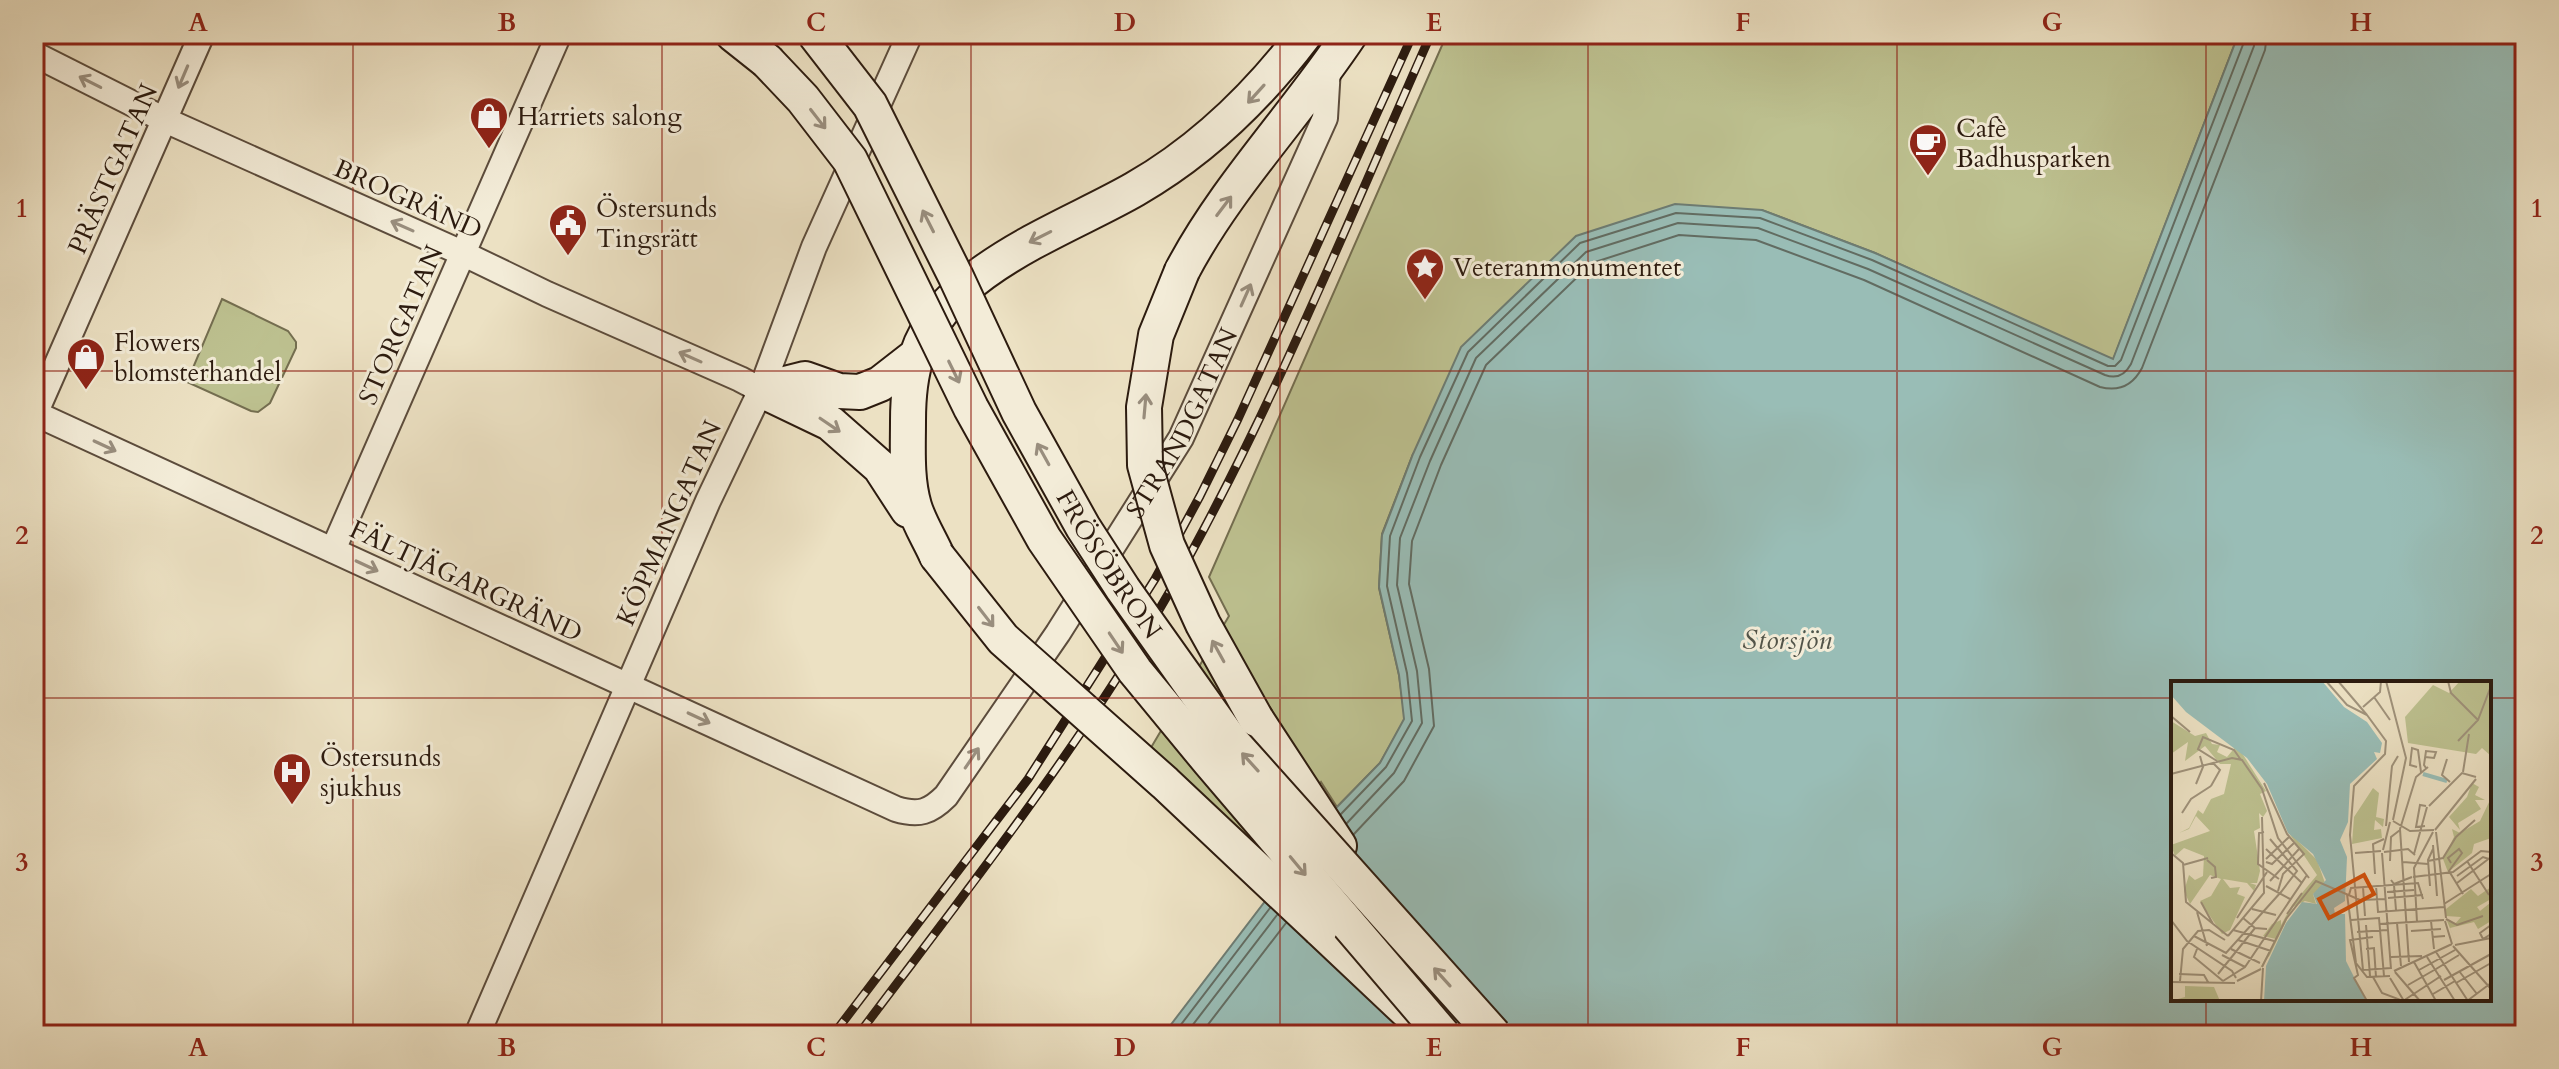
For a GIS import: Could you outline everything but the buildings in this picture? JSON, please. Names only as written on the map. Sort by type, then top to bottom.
[{"type":"main road","name":"FRÖSÖBRON","points":[[733,34],[767,61],[803,99],[850,160],[979,421],[1044,539],[1127,659],[1210,762],[1443,1035]]},
{"type":"main road","name":"FRÖSÖBRON","points":[[815,34],[870,105],[1019,412],[1083,527],[1123,589],[1231,741],[1494,1035]]},
{"type":"main road","points":[[937,556],[914,508],[908,473],[908,401],[916,356],[927,331],[954,298],[983,274],[1032,241],[1136,188],[1202,143],[1244,108],[1305,34]]},
{"type":"main road","name":"STRANDGATAN","points":[[1328,68],[1350,34]]},
{"type":"main road","points":[[1328,68],[1200,237],[1182,271],[1156,335],[1144,407],[1145,465],[1167,545],[1203,624],[1256,719],[1379,907]]},
{"type":"main road","points":[[761,390],[805,379],[839,391],[860,392],[880,384],[916,356]]},
{"type":"main road","points":[[761,390],[830,423],[880,467],[937,556],[1003,639],[1165,783],[1432,1035]]},
{"type":"street","name":"PRÄSTGATAN","points":[[34,414],[202,34]]},
{"type":"street","name":"STORGATAN","points":[[333,550],[559,34]]},
{"type":"street","name":"KÖPMANGATAN","points":[[477,1035],[708,501],[761,390],[814,247],[910,34]]},
{"type":"street","name":"BROGRÄND","points":[[34,54],[165,120],[761,390]]},
{"type":"street","name":"STRANDGATAN","points":[[920,814],[933,809],[946,796],[1058,633],[1181,438],[1325,118],[1328,68]]},
{"type":"street","name":"FÄLTJÄGARGRÄND","points":[[34,414],[896,809],[920,814]]},
{"type":"green space","points":[[1447,34],[2229,34],[2237,38],[2113,360],[1875,253],[1762,210],[1413,454],[1382,534],[1379,588],[1399,675],[1405,719],[1380,763],[1337,807],[1321,782],[1262,860],[1146,756],[1229,616],[1209,577]]},
{"type":"green space","points":[[222,299],[288,331],[296,342],[270,403],[258,412],[187,382]]},
{"type":"water","name":"Storsjön","points":[[2229,34],[2525,34],[2525,1035],[1163,1035],[1337,807],[1380,763],[1404,719],[1399,675],[1379,587],[1382,535],[1413,454],[1461,347],[1576,236],[1675,204],[1762,210],[1875,253],[2113,359],[2237,38]]},
{"type":"railway","points":[[833,1035],[1028,779],[1155,579],[1238,419],[1413,34]]},
{"type":"railway","points":[[858,1035],[1060,762],[1099,706],[1170,591],[1275,386],[1431,34]]},
{"type":"place","name":"Harriets salong","points":[[489,150]]},
{"type":"place","name":"Cafè Badhusparken","points":[[1928,177]]},
{"type":"place","name":"Östersunds Tingsrätt","points":[[568,257]]},
{"type":"place","name":"Veteranmonumentet","points":[[1425,301]]},
{"type":"place","name":"Flowers blomsterhandel","points":[[86,391]]},
{"type":"place","name":"Östersunds sjukhus","points":[[292,806]]}]
